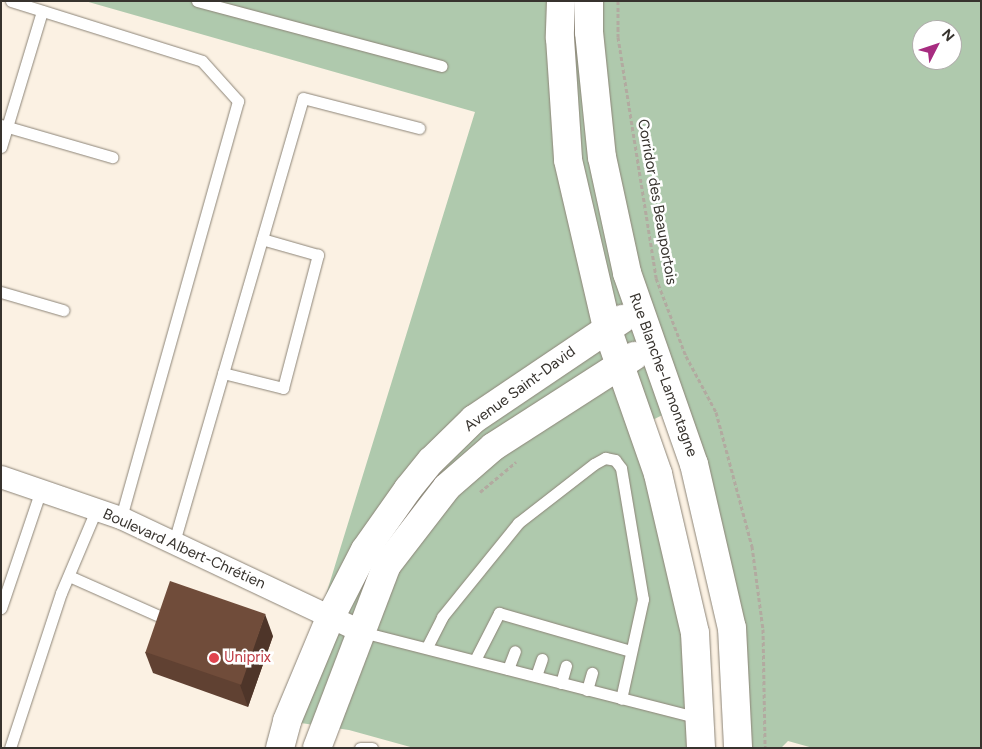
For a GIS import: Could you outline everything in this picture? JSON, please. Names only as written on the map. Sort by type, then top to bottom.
[{"type":"street","points":[[561,1],[560,38],[568,160],[607,328],[658,474],[693,624],[701,748]]},
{"type":"street","name":"Rue Blanche-Lamontagne","points":[[589,1],[588,32],[602,157],[627,273],[638,310],[694,464],[732,628],[738,748]]},
{"type":"street","name":"Avenue Saint-David","points":[[280,748],[287,721],[330,618],[365,550],[431,461],[474,419],[607,328],[638,310]]},
{"type":"street","name":"Avenue Saint-David","points":[[317,748],[386,565],[447,487],[493,447],[619,365],[655,358]]},
{"type":"street","name":"Boulevard Albert-Chrétien","points":[[1,477],[121,518],[362,632]]},
{"type":"lane","points":[[12,1],[202,61],[238,101],[121,518]]},
{"type":"lane","points":[[197,1],[442,66]]},
{"type":"lane","points":[[1,147],[4,126],[42,11]]},
{"type":"lane","points":[[174,542],[303,98],[419,128]]},
{"type":"lane","points":[[4,126],[112,157]]},
{"type":"lane","points":[[223,373],[283,388],[318,255],[262,239]]},
{"type":"lane","points":[[1,292],[63,310]]},
{"type":"lane","points":[[427,648],[442,617],[518,524],[594,464],[605,458],[615,460],[621,468],[643,599],[621,699]]},
{"type":"lane","points":[[1,608],[41,490]]},
{"type":"lane","points":[[10,748],[68,576],[96,510]]},
{"type":"lane","points":[[68,576],[166,619]]},
{"type":"lane","points":[[475,660],[499,613],[525,625],[600,647],[631,651]]},
{"type":"lane","points":[[362,632],[699,718]]},
{"type":"lane","points":[[508,669],[515,651]]},
{"type":"lane","points":[[536,676],[542,659]]},
{"type":"lane","points":[[561,683],[566,666]]},
{"type":"lane","points":[[587,690],[592,673]]},
{"type":"lane","points":[[360,748],[372,748]]},
{"type":"path","name":"Corridor des Beauportois","points":[[618,1],[618,37],[656,278],[686,356],[716,412],[752,546],[763,629],[765,748]]},
{"type":"path","points":[[655,358],[686,356]]},
{"type":"path","points":[[473,498],[524,457]]},
{"type":"green space","points":[[85,1],[981,1],[981,748],[813,748],[788,741],[781,748],[738,748],[732,628],[674,409],[641,426],[658,474],[701,748],[414,748],[349,730],[287,721],[475,112]]},
{"type":"building","points":[[170,581],[265,614],[241,685],[146,652]]},
{"type":"place","name":"Uniprix","points":[[214,658]]}]
